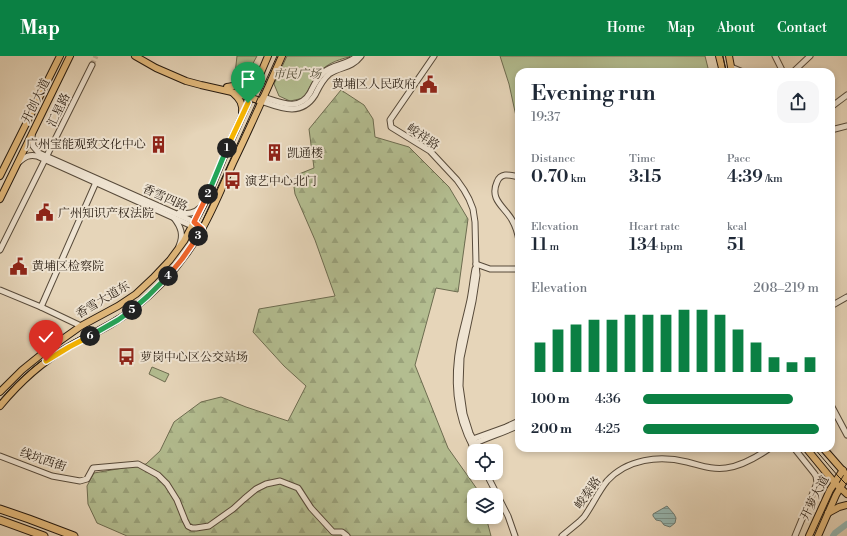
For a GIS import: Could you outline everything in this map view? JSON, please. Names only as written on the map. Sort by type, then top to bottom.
[{"type":"highway","points":[[0,504],[29,519]]},
{"type":"highway","points":[[0,509],[74,536]]},
{"type":"highway","points":[[2,521],[44,536]]},
{"type":"main road","name":"开创大道","points":[[0,199],[70,56]]},
{"type":"main road","points":[[135,56],[156,68],[186,81],[201,86],[262,99]]},
{"type":"main road","points":[[142,56],[160,66],[189,78],[227,87],[251,96]]},
{"type":"main road","name":"香雪大道东","points":[[0,392],[32,361],[81,326],[118,306],[136,294],[154,278],[176,252],[207,198],[268,56]]},
{"type":"main road","name":"香雪大道东","points":[[0,406],[23,381],[46,361],[118,320],[133,309],[148,296],[182,259],[202,229],[282,56]]},
{"type":"main road","points":[[719,56],[722,68]]},
{"type":"main road","points":[[729,56],[732,68]]},
{"type":"main road","name":"开创大道","points":[[0,176],[61,57]]},
{"type":"main road","points":[[42,114],[45,99],[64,60],[64,57],[61,57]]},
{"type":"main road","points":[[227,87],[253,80],[259,75],[264,67]]},
{"type":"main road","points":[[232,92],[240,100],[242,105],[242,112],[239,122]]},
{"type":"main road","points":[[809,452],[834,482],[847,494]]},
{"type":"main road","points":[[827,452],[846,474]]},
{"type":"main road","name":"开萝大道","points":[[809,536],[834,482],[846,474]]},
{"type":"main road","name":"开萝大道","points":[[818,536],[846,474]]},
{"type":"main road","points":[[821,510],[828,513],[839,507],[847,505]]},
{"type":"street","points":[[262,99],[291,105],[299,103],[307,97],[317,80],[325,71],[352,60],[357,56]]},
{"type":"street","points":[[262,99],[284,108],[292,109],[304,106],[313,97],[326,77],[331,73],[353,64],[361,56]]},
{"type":"street","name":"峻祥路","points":[[434,56],[390,120],[391,127],[430,152],[457,180],[469,199],[473,209],[476,264],[456,370],[456,387],[459,408],[464,428],[472,442]]},
{"type":"street","points":[[775,56],[781,68]]},
{"type":"street","points":[[797,68],[810,56]]},
{"type":"street","name":"汇星路","points":[[0,250],[92,65]]},
{"type":"street","points":[[835,104],[847,95]]},
{"type":"street","points":[[835,129],[847,126]]},
{"type":"street","name":"香雪四路","points":[[32,135],[32,144],[34,148],[46,158]]},
{"type":"street","name":"香雪四路","points":[[18,164],[24,157],[28,156],[46,158],[202,229]]},
{"type":"street","points":[[515,176],[502,176],[498,179],[495,191],[495,196],[509,214],[515,228]]},
{"type":"street","points":[[41,307],[97,181]]},
{"type":"street","points":[[176,252],[181,242],[182,232],[174,215],[193,213],[207,198]]},
{"type":"street","points":[[476,264],[490,269],[515,269]]},
{"type":"street","points":[[0,290],[81,326]]},
{"type":"street","points":[[835,305],[847,299]]},
{"type":"street","points":[[835,412],[847,435]]},
{"type":"street","points":[[472,442],[515,423]]},
{"type":"street","points":[[472,442],[515,427]]},
{"type":"street","name":"峻泰路","points":[[562,536],[584,517],[607,481],[618,472],[643,461],[673,459],[713,468],[726,468],[748,462],[764,452]]},
{"type":"street","points":[[795,536],[818,483],[814,473],[797,452]]},
{"type":"street","name":"线坑西街","points":[[0,456],[52,476],[80,482],[87,478],[93,468],[138,464],[158,475],[167,484],[177,500],[178,506],[188,526],[192,528],[209,526],[233,510],[256,489],[266,484],[280,481],[298,488],[311,508],[333,532],[342,532],[347,536]]},
{"type":"street","points":[[490,480],[508,516],[515,536]]},
{"type":"street","points":[[493,480],[511,516],[519,536]]},
{"type":"green space","name":"市民广场","points":[[237,56],[257,56],[246,76],[235,74]]},
{"type":"green space","name":"市民广场","points":[[287,56],[350,56],[326,66],[317,76],[304,98],[290,101],[279,96],[274,84]]},
{"type":"green space","points":[[500,56],[705,56],[708,68],[515,68],[515,112],[509,84]]},
{"type":"green space","points":[[341,90],[364,105],[373,119],[375,137],[409,147],[449,187],[468,219],[458,292],[436,288],[415,365],[448,448],[467,475],[467,480],[471,480],[476,488],[467,488],[467,524],[488,524],[491,536],[127,536],[97,523],[88,504],[87,486],[94,473],[146,464],[160,451],[174,422],[201,402],[221,397],[288,421],[306,386],[284,366],[253,332],[259,309],[335,296],[315,240],[295,194],[293,180],[299,174],[314,168],[309,129]]},
{"type":"green space","points":[[152,367],[169,374],[165,382],[149,374]]},
{"type":"water","points":[[667,506],[676,518],[675,523],[670,527],[664,525],[661,521],[656,520],[653,516],[653,514]]},
{"type":"waterway","points":[[833,536],[847,524]]},
{"type":"tunnel","points":[[92,65],[96,56]]},
{"type":"tram line","points":[[0,400],[19,380],[41,361],[65,345],[125,311],[148,293],[169,271],[187,247],[202,222],[277,56]]},
{"type":"tram line","points":[[723,56],[725,68]]},
{"type":"tram line","points":[[817,452],[847,485]]},
{"type":"place","name":"黄埔区人民政府","points":[[429,84]]},
{"type":"place","name":"广州宝能观致文化中心","points":[[159,144]]},
{"type":"place","name":"凯通楼","points":[[274,153]]},
{"type":"place","name":"演艺中心北门","points":[[232,181]]},
{"type":"place","name":"广州知识产权法院","points":[[45,213]]},
{"type":"place","name":"黄埔区检察院","points":[[19,266]]},
{"type":"place","name":"萝岗中心区公交站场","points":[[127,357]]},
{"type":"route","points":[[46,361],[118,320],[133,309],[158,286],[182,259],[202,229],[194,222],[207,198],[248,103]]}]
